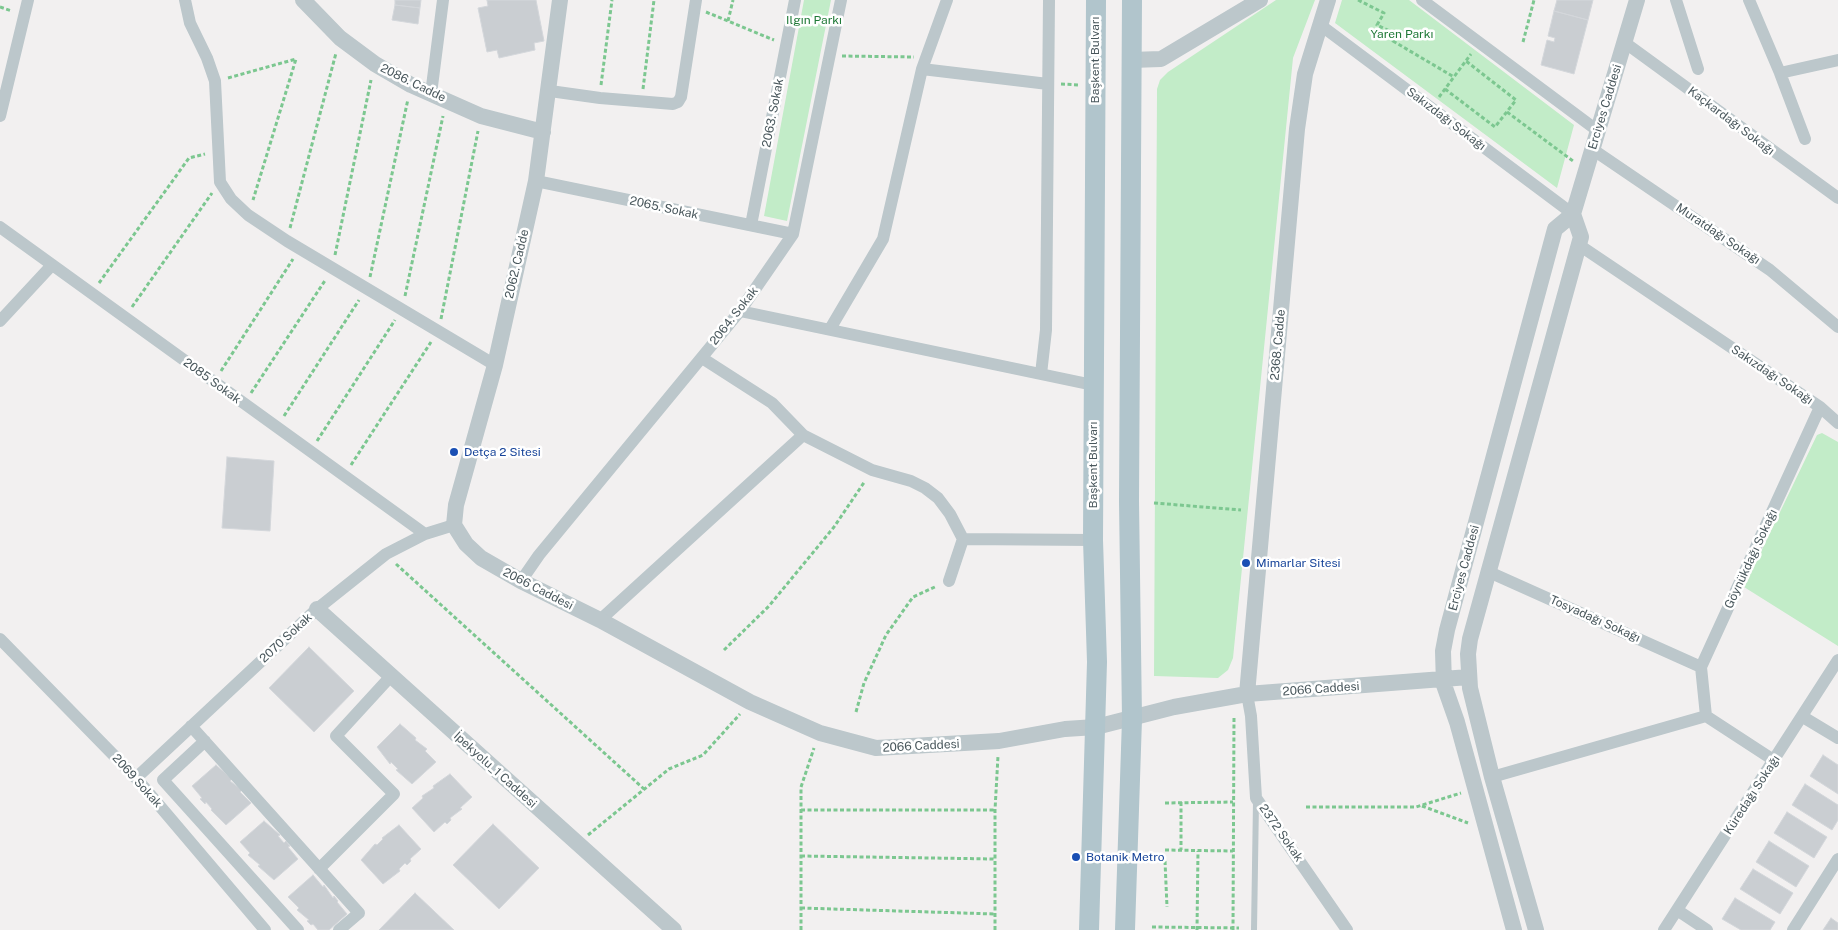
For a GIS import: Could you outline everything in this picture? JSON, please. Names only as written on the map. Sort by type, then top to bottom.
[{"type":"main road","name":"Başkent Bulvarı","points":[[1089,930],[1097,662],[1093,540],[1096,0]]},
{"type":"main road","points":[[1125,930],[1132,719],[1129,501],[1132,0]]},
{"type":"street","points":[[0,116],[28,0]]},
{"type":"street","points":[[185,0],[190,22],[207,58],[215,81],[220,182],[231,199],[248,215],[287,240],[495,365]]},
{"type":"street","points":[[439,96],[443,0]]},
{"type":"street","name":"2062. Cadde","points":[[454,525],[456,505],[495,365],[536,181],[550,91],[560,0]]},
{"type":"street","name":"2063. Sokak","points":[[751,225],[795,0]]},
{"type":"street","name":"2064. Sokak","points":[[521,581],[539,555],[740,311],[793,234],[841,0]]},
{"type":"street","points":[[830,330],[883,239],[922,69],[947,0]]},
{"type":"street","points":[[1041,374],[1046,330],[1049,0]]},
{"type":"street","points":[[1131,60],[1161,59],[1260,0]]},
{"type":"street","name":"2368. Cadde","points":[[1246,694],[1297,129],[1305,74],[1328,0]]},
{"type":"street","points":[[1422,0],[1598,131]]},
{"type":"street","name":"Erciyes Caddesi","points":[[1514,930],[1444,680],[1443,651],[1447,630],[1555,229],[1573,214],[1637,0]]},
{"type":"street","points":[[1676,0],[1698,69]]},
{"type":"street","points":[[1749,0],[1805,139]]},
{"type":"street","name":"2086. Cadde","points":[[305,1],[340,38],[374,64],[411,84],[481,116],[543,132]]},
{"type":"street","points":[[550,91],[600,98],[673,104],[681,98],[696,4]]},
{"type":"street","name":"Sakızdağı Sokağı","points":[[1319,24],[1573,214]]},
{"type":"street","name":"Kaçkardağı Sokağı","points":[[1624,42],[1838,198]]},
{"type":"street","points":[[1780,73],[1838,60]]},
{"type":"street","points":[[922,69],[1048,84]]},
{"type":"street","name":"Muratdağı Sokağı","points":[[1592,149],[1770,270],[1838,327]]},
{"type":"street","name":"2065. Sokak","points":[[536,181],[793,234]]},
{"type":"street","name":"Erciyes Caddesi","points":[[1536,930],[1492,777],[1469,678],[1470,639],[1581,237],[1573,214]]},
{"type":"street","name":"2085 Sokak","points":[[0,227],[425,534]]},
{"type":"street","name":"Sakızdağı Sokağı","points":[[1579,245],[1820,407],[1838,423]]},
{"type":"street","points":[[0,321],[52,265]]},
{"type":"street","points":[[740,311],[1093,385]]},
{"type":"street","points":[[702,358],[772,404],[803,435],[872,470],[911,481],[925,488],[938,498],[950,514],[963,539],[949,581]]},
{"type":"street","name":"Göynükdağı Sokağı","points":[[1701,668],[1820,407]]},
{"type":"street","points":[[600,620],[803,435]]},
{"type":"street","name":"2066 Caddesi","points":[[454,525],[466,544],[481,558],[521,581],[600,620],[750,702],[820,733],[876,748],[999,741],[1064,729],[1096,727],[1174,707],[1246,694],[1469,678]]},
{"type":"street","name":"2070 Sokak","points":[[136,778],[316,609],[386,554],[425,534],[454,525]]},
{"type":"street","points":[[963,539],[1093,540]]},
{"type":"street","name":"Tosyadağı Sokağı","points":[[1489,572],[1701,668]]},
{"type":"street","name":"İpekyolu_1 Caddesi","points":[[316,609],[674,930]]},
{"type":"street","name":"2069 Sokak","points":[[0,639],[136,778],[265,930]]},
{"type":"street","name":"Küredağı Sokağı","points":[[1664,930],[1838,660]]},
{"type":"street","points":[[1701,668],[1706,716]]},
{"type":"street","points":[[319,868],[394,794],[336,736],[391,676]]},
{"type":"street","name":"2372 Sokak","points":[[1246,694],[1251,716],[1256,798],[1347,930]]},
{"type":"street","points":[[1492,777],[1706,716],[1775,760]]},
{"type":"street","points":[[1803,717],[1838,738]]},
{"type":"street","points":[[191,726],[359,913],[339,930]]},
{"type":"street","points":[[205,741],[163,780],[298,930]]},
{"type":"street","points":[[1793,930],[1838,858]]},
{"type":"street","points":[[1677,910],[1707,930]]},
{"type":"lane","points":[[1254,930],[1256,798]]},
{"type":"path","points":[[600,98],[612,0]]},
{"type":"path","points":[[642,102],[654,0]]},
{"type":"path","points":[[728,21],[734,0]]},
{"type":"path","points":[[1358,0],[1384,12],[1377,25],[1396,34],[1393,41],[1454,77]]},
{"type":"path","points":[[1523,42],[1534,0]]},
{"type":"path","points":[[696,4],[728,21],[786,46]]},
{"type":"path","points":[[287,240],[340,38]]},
{"type":"path","points":[[1431,108],[1480,43]]},
{"type":"path","points":[[831,56],[927,57]]},
{"type":"path","points":[[215,81],[296,59],[248,215]]},
{"type":"path","points":[[1445,88],[1495,127],[1507,112],[1516,100],[1466,61]]},
{"type":"path","points":[[244,404],[333,268],[374,64]]},
{"type":"path","points":[[276,427],[367,288],[411,84]]},
{"type":"path","points":[[1048,84],[1095,85]]},
{"type":"path","points":[[310,452],[402,309],[439,96]]},
{"type":"path","points":[[1507,112],[1586,171]]},
{"type":"path","points":[[343,476],[439,330],[481,116]]},
{"type":"path","points":[[92,294],[189,158],[217,151]]},
{"type":"path","points":[[125,318],[220,182]]},
{"type":"path","points":[[214,382],[300,248]]},
{"type":"path","points":[[724,650],[768,606],[834,526],[872,470]]},
{"type":"path","points":[[1154,503],[1241,510]]},
{"type":"path","points":[[386,554],[644,788]]},
{"type":"path","points":[[856,712],[864,683],[886,635],[913,597],[949,581]]},
{"type":"path","points":[[578,844],[669,768],[703,755],[750,702]]},
{"type":"path","points":[[1233,929],[1234,718]]},
{"type":"path","points":[[801,930],[801,787],[820,733]]},
{"type":"path","points":[[995,930],[995,810],[999,741]]},
{"type":"path","points":[[1306,807],[1421,806],[1444,800],[1469,790]]},
{"type":"path","points":[[1165,802],[1233,802]]},
{"type":"path","points":[[1181,802],[1181,850]]},
{"type":"path","points":[[1421,806],[1451,815],[1473,825]]},
{"type":"path","points":[[801,810],[995,810]]},
{"type":"path","points":[[1165,850],[1233,851]]},
{"type":"path","points":[[1197,929],[1198,851]]},
{"type":"path","points":[[801,856],[995,859]]},
{"type":"path","points":[[1164,861],[1167,907]]},
{"type":"path","points":[[801,908],[995,914]]},
{"type":"path","points":[[1152,928],[1238,928]]},
{"type":"green space","name":"Ilgın Parkı","points":[[804,0],[831,0],[787,221],[764,216]]},
{"type":"green space","points":[[1276,0],[1315,0],[1293,58],[1233,658],[1228,670],[1218,678],[1154,676],[1157,89],[1160,80],[1168,72]]},
{"type":"green space","name":"Yaren Parkı","points":[[1342,0],[1409,0],[1574,125],[1557,188],[1335,23]]},
{"type":"green space","points":[[1822,433],[1838,442],[1838,646],[1744,587],[1817,435]]},
{"type":"building","points":[[395,0],[421,0],[420,8],[395,5]]},
{"type":"building","points":[[487,0],[536,0],[544,41],[534,43],[535,50],[499,58],[497,50],[487,52],[478,8],[488,6]]},
{"type":"building","points":[[1557,0],[1593,0],[1588,20],[1554,11]]},
{"type":"building","points":[[395,5],[420,8],[418,24],[392,20]]},
{"type":"building","points":[[1554,11],[1588,20],[1574,74],[1541,65],[1547,40],[1554,42],[1555,38],[1548,36]]},
{"type":"building","points":[[227,457],[274,461],[270,531],[222,528]]},
{"type":"building","points":[[309,647],[354,691],[314,732],[269,688]]},
{"type":"building","points":[[400,724],[416,738],[415,740],[427,749],[425,751],[436,762],[412,784],[396,770],[398,769],[391,762],[390,764],[377,747]]},
{"type":"building","points":[[1823,755],[1838,765],[1838,794],[1810,776]]},
{"type":"building","points":[[216,765],[232,779],[230,781],[242,790],[240,792],[251,803],[226,825],[206,802],[205,804],[200,799],[202,798],[192,786]]},
{"type":"building","points":[[450,774],[472,797],[460,808],[462,809],[450,818],[451,820],[447,824],[445,822],[434,832],[412,808],[423,798],[422,796],[434,788],[433,786]]},
{"type":"building","points":[[1805,784],[1838,805],[1838,820],[1832,830],[1792,805]]},
{"type":"building","points":[[1787,812],[1827,837],[1814,858],[1774,833]]},
{"type":"building","points":[[264,821],[280,835],[278,836],[284,843],[286,841],[290,846],[288,847],[298,859],[274,880],[248,855],[250,853],[240,842]]},
{"type":"building","points":[[493,824],[539,868],[499,909],[453,865]]},
{"type":"building","points":[[399,825],[421,849],[410,859],[411,861],[407,865],[405,863],[399,869],[400,871],[383,884],[361,860],[375,844],[377,845],[382,838]]},
{"type":"building","points":[[1769,841],[1809,866],[1796,887],[1756,862]]},
{"type":"building","points":[[1753,869],[1793,893],[1780,914],[1740,889]]},
{"type":"building","points":[[313,875],[323,887],[324,885],[333,898],[334,896],[347,914],[329,930],[318,930],[313,924],[311,925],[307,921],[309,920],[297,910],[299,908],[288,897]]},
{"type":"building","points":[[415,893],[454,930],[379,930]]},
{"type":"building","points":[[1735,898],[1775,922],[1770,930],[1741,930],[1722,919]]},
{"type":"building","points":[[1831,918],[1838,923],[1838,930],[1823,930]]},
{"type":"place","name":"Detça 2 Sitesi","points":[[454,452]]},
{"type":"place","name":"Mimarlar Sitesi","points":[[1246,563]]},
{"type":"place","name":"Botanik Metro","points":[[1076,857]]}]
